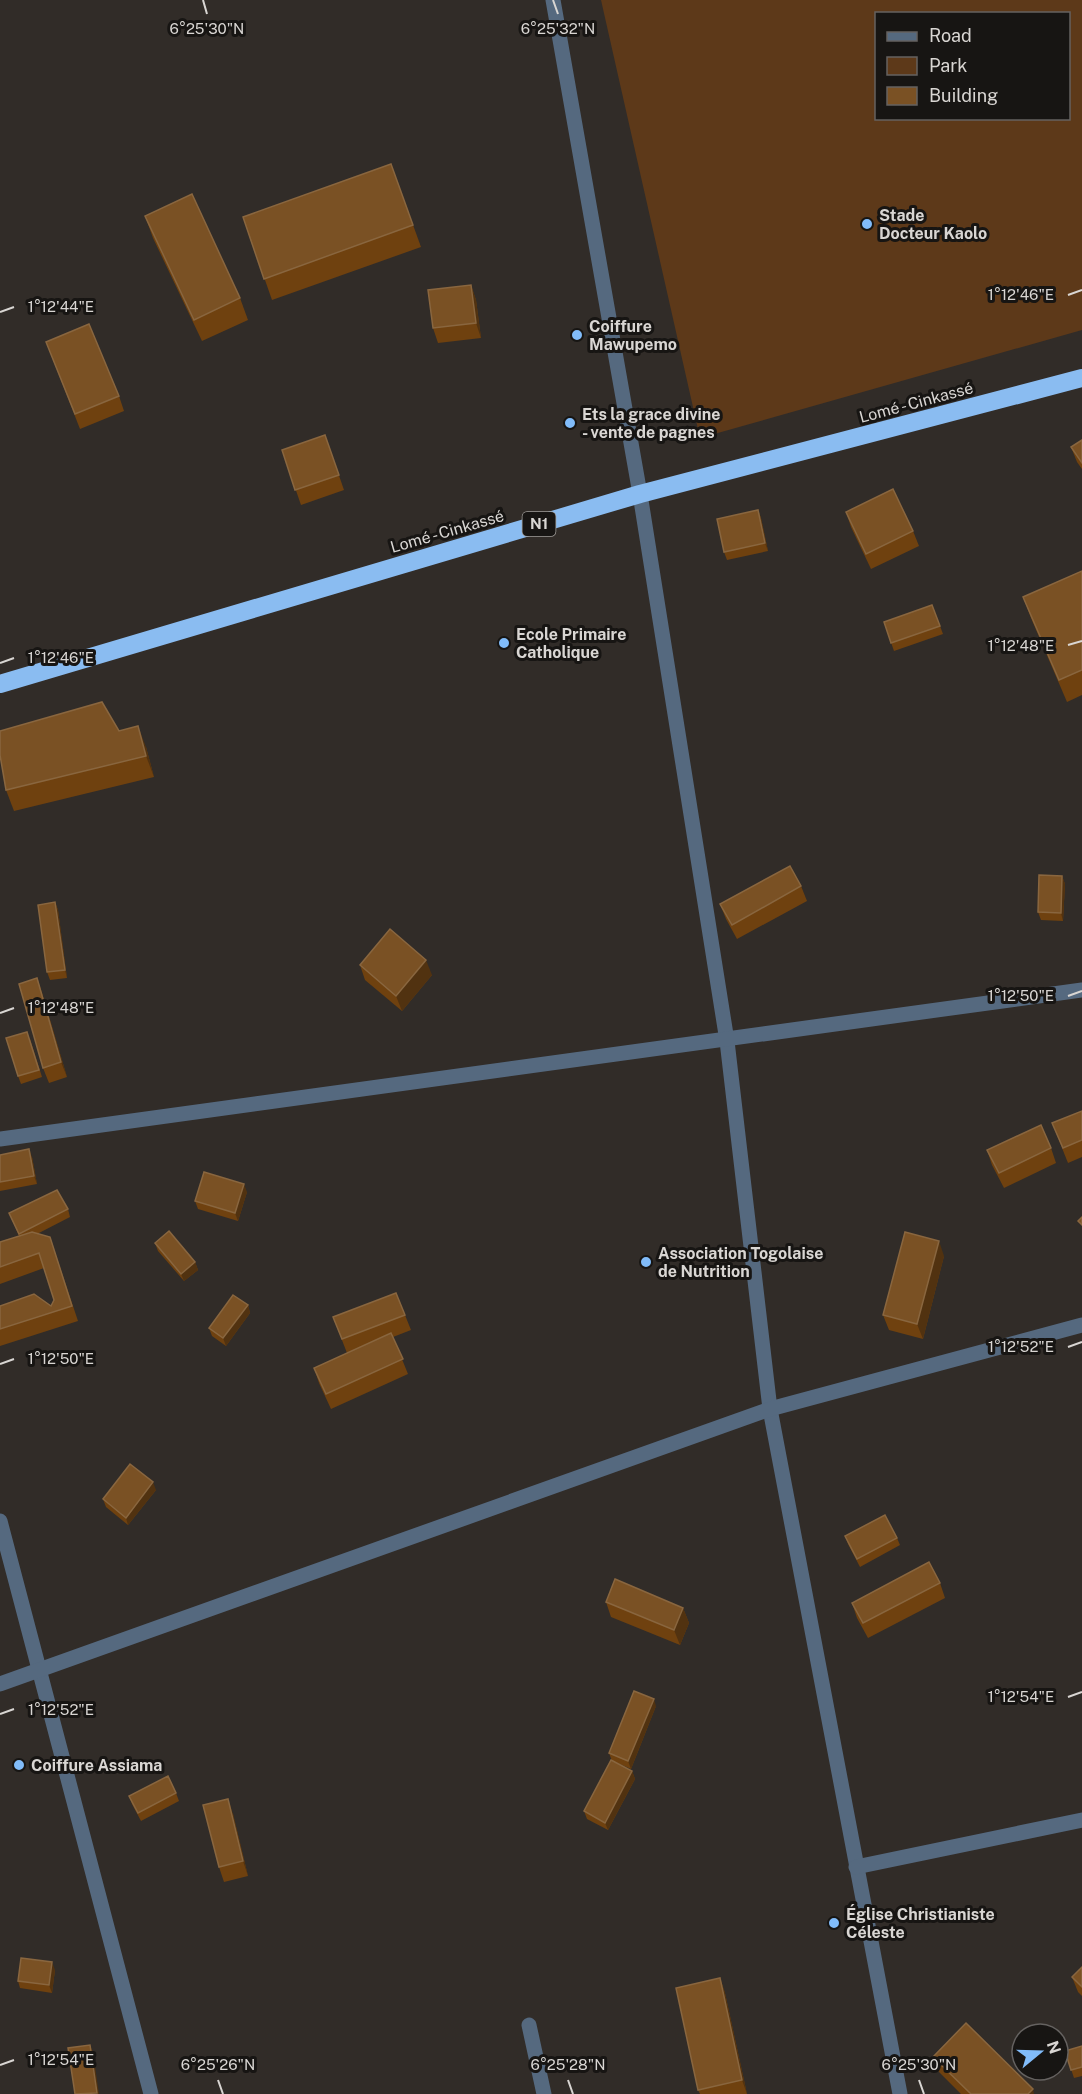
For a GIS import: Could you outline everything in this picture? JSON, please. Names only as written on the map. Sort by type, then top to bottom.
[{"type":"highway","name":"Lomé - Cinkassé","points":[[0,684],[640,494],[1082,378]]},
{"type":"street","points":[[553,0],[640,494],[727,1041],[770,1409],[900,2094]]},
{"type":"street","points":[[0,1139],[727,1041],[1082,990]]},
{"type":"street","points":[[0,1684],[770,1409],[1082,1325]]},
{"type":"street","points":[[0,1521],[151,2094]]},
{"type":"street","points":[[856,1867],[1082,1820]]},
{"type":"street","points":[[529,2025],[544,2094]]},
{"type":"green space","name":"Stade Docteur Kaolo","points":[[601,0],[1082,0],[1082,330],[700,438]]},
{"type":"building","points":[[391,164],[413,225],[264,279],[243,217]]},
{"type":"building","points":[[192,194],[240,298],[194,320],[145,216]]},
{"type":"building","points":[[471,285],[476,323],[433,328],[428,290]]},
{"type":"building","points":[[89,324],[119,396],[75,414],[46,342]]},
{"type":"building","points":[[325,435],[339,475],[295,490],[282,450]]},
{"type":"building","points":[[1082,440],[1082,463],[1071,447]]},
{"type":"building","points":[[893,489],[913,531],[866,554],[846,512]]},
{"type":"building","points":[[758,510],[765,543],[724,552],[717,519]]},
{"type":"building","points":[[1082,571],[1082,670],[1059,680],[1023,597]]},
{"type":"building","points":[[932,605],[940,626],[891,643],[884,622]]},
{"type":"building","points":[[102,702],[119,731],[138,726],[146,756],[6,790],[0,755],[0,731]]},
{"type":"building","points":[[790,866],[801,886],[732,925],[720,904]]},
{"type":"building","points":[[1039,875],[1062,876],[1061,913],[1038,912]]},
{"type":"building","points":[[55,902],[65,970],[47,972],[38,905]]},
{"type":"building","points":[[390,929],[426,960],[396,996],[360,965]]},
{"type":"building","points":[[37,978],[61,1062],[43,1068],[19,984]]},
{"type":"building","points":[[27,1032],[39,1070],[18,1076],[6,1038]]},
{"type":"building","points":[[1082,1111],[1082,1140],[1063,1148],[1052,1123]]},
{"type":"building","points":[[1041,1125],[1051,1148],[999,1173],[987,1150]]},
{"type":"building","points":[[29,1149],[34,1176],[0,1182],[0,1155]]},
{"type":"building","points":[[204,1172],[244,1184],[235,1213],[195,1201]]},
{"type":"building","points":[[57,1190],[68,1209],[19,1234],[9,1213]]},
{"type":"building","points":[[169,1231],[195,1262],[181,1274],[155,1243]]},
{"type":"building","points":[[32,1232],[50,1237],[72,1306],[0,1329],[0,1306],[34,1294],[51,1306],[54,1300],[39,1253],[0,1267],[0,1242]]},
{"type":"building","points":[[905,1232],[939,1241],[917,1324],[883,1315]]},
{"type":"building","points":[[396,1293],[405,1315],[342,1339],[333,1317]]},
{"type":"building","points":[[233,1295],[248,1305],[223,1338],[209,1328]]},
{"type":"building","points":[[391,1333],[403,1359],[326,1394],[314,1368]]},
{"type":"building","points":[[130,1464],[153,1482],[126,1518],[103,1499]]},
{"type":"building","points":[[885,1515],[897,1538],[857,1559],[845,1536]]},
{"type":"building","points":[[929,1562],[940,1583],[863,1623],[852,1603]]},
{"type":"building","points":[[615,1579],[683,1608],[674,1630],[606,1602]]},
{"type":"building","points":[[634,1691],[654,1699],[628,1761],[609,1753]]},
{"type":"building","points":[[611,1760],[632,1771],[605,1823],[584,1811]]},
{"type":"building","points":[[168,1776],[176,1793],[138,1813],[129,1796]]},
{"type":"building","points":[[228,1799],[243,1861],[219,1867],[203,1805]]},
{"type":"building","points":[[21,1958],[52,1962],[49,1985],[18,1981]]},
{"type":"building","points":[[1082,1967],[1082,1987],[1072,1977]]},
{"type":"building","points":[[720,1978],[742,2080],[698,2090],[676,1988]]},
{"type":"building","points":[[966,2023],[1010,2066],[1010,2082],[1026,2082],[1033,2089],[1028,2094],[971,2094],[933,2057]]},
{"type":"building","points":[[90,2045],[97,2093],[75,2094],[68,2048]]},
{"type":"building","points":[[1082,2046],[1082,2067],[1071,2070],[1070,2050]]},
{"type":"place","name":"Stade Docteur Kaolo","points":[[867,224]]},
{"type":"place","name":"Coiffure Mawupemo","points":[[577,335]]},
{"type":"place","name":"Ets la grace divine - vente de pagnes","points":[[570,423]]},
{"type":"place","name":"Ecole Primaire Catholique","points":[[504,643]]},
{"type":"place","name":"Association Togolaise de Nutrition","points":[[646,1262]]},
{"type":"place","name":"Coiffure Assiama","points":[[19,1765]]},
{"type":"place","name":"Église Christianiste Céleste","points":[[834,1923]]}]
